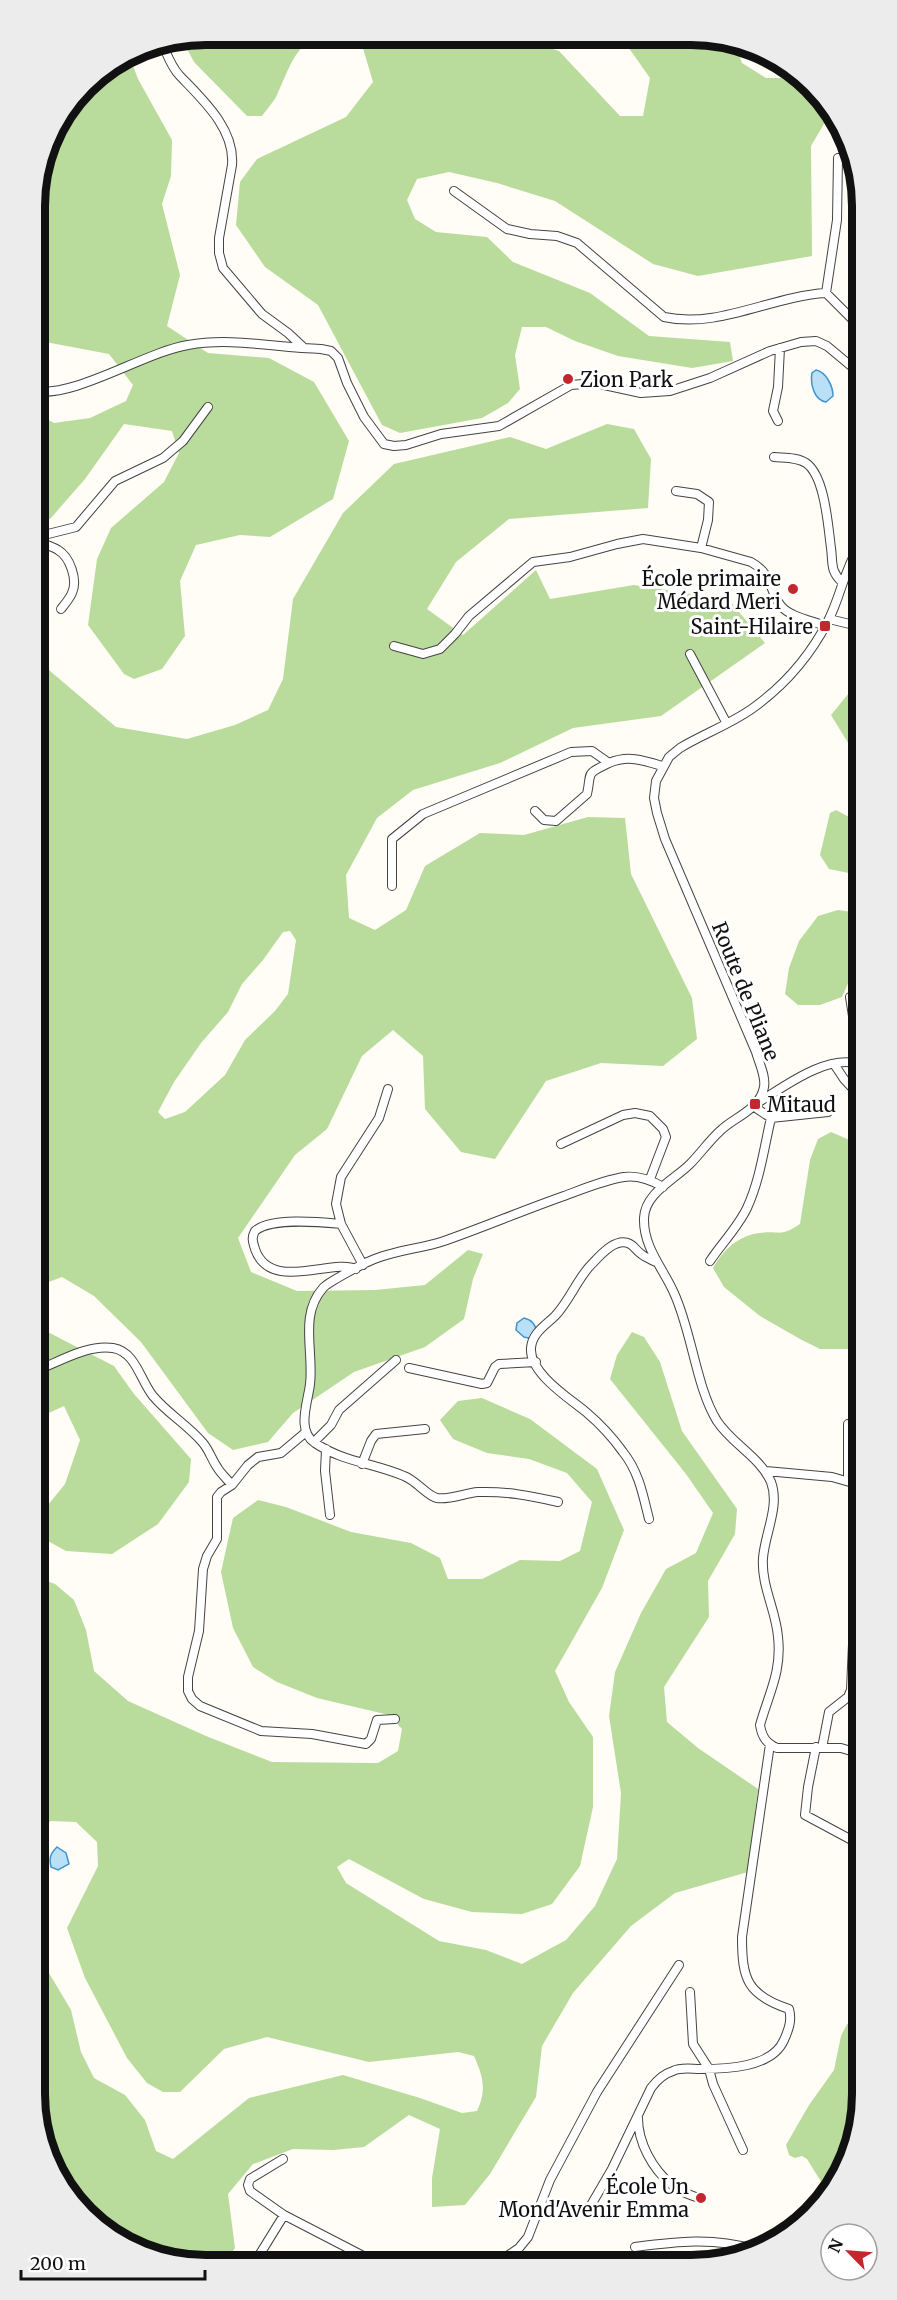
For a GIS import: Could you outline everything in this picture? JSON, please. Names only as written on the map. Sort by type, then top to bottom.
[{"type":"street","points":[[166,51],[178,75],[188,83],[219,121],[231,142],[232,165],[219,238],[219,252],[223,268],[262,314],[304,348]]},
{"type":"street","points":[[826,293],[837,220],[838,158]]},
{"type":"street","points":[[454,191],[507,229],[557,236],[577,243],[663,317],[675,319],[716,317],[809,294],[826,293],[852,319]]},
{"type":"street","points":[[45,391],[58,391],[165,350],[214,341],[331,351],[338,358],[347,383],[364,417],[384,444],[394,446],[441,434],[499,426],[571,384],[595,383],[641,393],[670,391],[710,378],[780,348],[801,342],[816,341],[839,354],[852,366]]},
{"type":"street","points":[[778,421],[773,411],[778,387],[780,348]]},
{"type":"street","points":[[45,536],[76,527],[115,481],[163,458],[183,441],[208,407]]},
{"type":"street","points":[[774,457],[806,463],[816,475],[827,519],[832,551],[831,569],[842,582]]},
{"type":"street","points":[[676,491],[697,494],[709,502],[708,520],[701,548]]},
{"type":"street","points":[[394,646],[423,654],[440,649],[469,616],[533,562],[570,557],[643,539],[701,548],[734,556],[759,566],[768,577],[780,606],[789,612],[827,622],[852,625]]},
{"type":"street","points":[[45,544],[65,556],[75,582],[73,592],[61,609]]},
{"type":"street","points":[[535,811],[544,819],[556,821],[587,794],[588,776],[591,772],[609,763],[634,758],[662,766],[669,756],[680,748],[752,709],[781,686],[800,666],[827,622],[852,557]]},
{"type":"street","points":[[690,654],[726,722]]},
{"type":"street","points":[[392,886],[392,839],[423,814],[571,752],[592,752],[609,763]]},
{"type":"street","name":"Route de Pliane","points":[[662,766],[656,781],[654,798],[664,839],[756,1052],[764,1087],[754,1105]]},
{"type":"street","points":[[850,998],[852,1010]]},
{"type":"street","points":[[834,1064],[852,1088]]},
{"type":"street","points":[[852,1064],[834,1064],[807,1073],[754,1105],[719,1131],[689,1165],[663,1187],[647,1205],[644,1216],[647,1242],[682,1312],[707,1401],[717,1421],[732,1440],[766,1471],[772,1485],[774,1499],[763,1557],[763,1575],[779,1638],[778,1668],[760,1725],[762,1734],[770,1744],[777,1748],[841,1748],[852,1751]]},
{"type":"street","points":[[359,1267],[341,1224],[336,1204],[341,1177],[379,1118],[388,1089]]},
{"type":"street","points":[[754,1105],[771,1118],[828,1112]]},
{"type":"street","points":[[561,1144],[623,1115],[644,1113],[666,1132],[665,1142],[650,1179]]},
{"type":"street","points":[[710,1261],[748,1207],[758,1177],[771,1118]]},
{"type":"street","points":[[558,1502],[513,1492],[462,1493],[435,1498],[429,1495],[419,1483],[404,1475],[362,1464],[314,1442],[306,1432],[304,1420],[312,1370],[309,1315],[316,1296],[326,1285],[369,1261],[443,1241],[570,1194],[625,1177],[650,1179],[663,1187]]},
{"type":"street","points":[[341,1224],[321,1222],[265,1224],[255,1231],[252,1239],[261,1260],[279,1270],[304,1272],[348,1266],[359,1267]]},
{"type":"street","points":[[649,1519],[640,1479],[623,1452],[586,1412],[555,1388],[536,1362],[530,1349],[534,1337],[555,1316],[579,1279],[603,1252],[619,1243],[626,1243],[656,1262]]},
{"type":"street","points":[[45,1367],[101,1347],[115,1348],[125,1353],[135,1364],[151,1394],[168,1413],[184,1423],[204,1445],[217,1469],[232,1485]]},
{"type":"street","points":[[314,1442],[331,1425],[339,1410],[396,1360]]},
{"type":"street","points":[[410,1368],[482,1384],[487,1383],[499,1364],[536,1362]]},
{"type":"street","points":[[848,1424],[848,1482]]},
{"type":"street","points":[[362,1464],[376,1434],[425,1429]]},
{"type":"street","points":[[306,1432],[281,1453],[258,1458],[248,1465],[232,1485],[220,1492],[217,1497],[217,1539],[207,1556],[203,1569],[199,1631],[188,1691],[192,1699],[200,1706],[261,1731],[312,1734],[366,1744],[371,1739],[377,1720],[395,1719]]},
{"type":"street","points":[[326,1449],[325,1471],[330,1515]]},
{"type":"street","points":[[766,1471],[832,1477],[852,1483]]},
{"type":"street","points":[[852,1667],[851,1690],[848,1697],[829,1712],[808,1787],[805,1815],[852,1840]]},
{"type":"street","points":[[587,2212],[612,2169],[651,2088],[664,2074],[680,2069],[709,2069],[754,2063],[773,2054],[782,2045],[791,2018],[789,2008],[771,2003],[752,1989],[745,1976],[742,1960],[742,1937],[770,1744]]},
{"type":"street","points":[[509,2255],[519,2248],[528,2237],[550,2180],[597,2092],[679,1965]]},
{"type":"street","points":[[690,1992],[693,2044],[709,2069],[713,2084],[743,2150]]},
{"type":"street","points":[[638,2116],[638,2135],[648,2157],[671,2185],[702,2199]]},
{"type":"street","points":[[283,2159],[250,2179],[248,2185],[250,2191],[284,2215],[361,2255]]},
{"type":"street","points":[[259,2255],[284,2215]]},
{"type":"street","points":[[635,2247],[688,2241],[719,2241],[742,2247]]},
{"type":"green space","points":[[304,45],[293,60],[276,97],[262,116],[247,116],[194,62],[186,46]]},
{"type":"green space","points":[[362,45],[541,45],[559,51],[620,116],[643,116],[650,78],[627,45],[701,45],[738,53],[742,63],[766,78],[788,78],[812,100],[826,120],[811,146],[812,256],[698,276],[653,264],[555,201],[497,183],[449,172],[417,179],[407,200],[415,219],[436,232],[487,237],[513,262],[590,293],[649,336],[730,342],[733,361],[692,368],[618,356],[575,341],[546,327],[522,327],[515,355],[520,389],[508,403],[482,418],[400,433],[382,425],[318,305],[265,267],[236,225],[240,182],[257,159],[346,117],[373,82]]},
{"type":"green space","points":[[132,64],[138,79],[172,140],[171,176],[162,204],[180,275],[167,326],[208,353],[269,358],[314,382],[349,441],[333,499],[270,537],[240,535],[196,545],[180,581],[185,636],[162,669],[134,679],[124,674],[88,625],[97,559],[111,528],[164,482],[179,453],[172,431],[124,424],[85,479],[50,519],[45,517],[45,418],[54,423],[90,418],[126,401],[133,385],[109,354],[45,342],[45,196],[50,165],[57,145],[72,117],[92,92],[108,78]]},
{"type":"green space","points":[[607,424],[634,429],[651,459],[648,508],[509,519],[456,562],[427,609],[463,635],[536,570],[550,599],[634,585],[729,600],[765,643],[661,716],[573,728],[500,763],[413,790],[377,818],[346,875],[349,918],[375,930],[406,910],[425,866],[480,833],[524,835],[588,817],[625,818],[631,874],[692,998],[697,1039],[663,1066],[601,1063],[546,1081],[495,1159],[461,1152],[425,1109],[423,1056],[393,1030],[362,1056],[327,1129],[295,1155],[238,1238],[251,1272],[297,1291],[375,1290],[425,1285],[468,1250],[483,1254],[473,1279],[464,1319],[425,1347],[354,1372],[293,1413],[268,1442],[233,1450],[208,1433],[141,1342],[94,1296],[62,1277],[45,1283],[45,667],[116,727],[187,739],[235,725],[268,710],[283,679],[293,599],[343,513],[394,464],[510,437],[546,449]],"holes":[[[290,931],[296,940],[288,994],[275,1011],[245,1040],[225,1075],[185,1112],[165,1119],[158,1112],[174,1082],[201,1043],[228,1012],[242,984],[283,932]]]},
{"type":"green space","points":[[852,689],[852,749],[831,715]]},
{"type":"green space","points":[[836,810],[852,818],[852,874],[829,869],[820,855],[830,813]]},
{"type":"green space","points":[[838,910],[852,912],[852,974],[842,997],[820,1005],[798,1005],[785,994],[789,968],[799,941],[818,916]]},
{"type":"green space","points":[[831,1132],[852,1141],[852,1349],[820,1349],[760,1316],[724,1287],[713,1268],[732,1244],[739,1240],[752,1234],[784,1232],[800,1224],[810,1160],[818,1139]]},
{"type":"green space","points":[[45,1331],[114,1366],[134,1394],[191,1459],[189,1482],[158,1524],[112,1554],[66,1551],[45,1539],[45,1509],[65,1484],[80,1440],[64,1406],[45,1415]]},
{"type":"green space","points":[[632,1332],[644,1337],[660,1362],[682,1431],[737,1509],[735,1534],[708,1581],[709,1617],[664,1687],[667,1722],[698,1748],[758,1789],[748,1872],[675,1893],[631,1926],[573,1993],[542,2046],[536,2097],[490,2174],[465,2205],[432,2207],[432,2178],[440,2129],[409,2115],[364,2147],[333,2150],[293,2149],[253,2164],[228,2194],[235,2248],[230,2255],[196,2255],[175,2252],[135,2238],[117,2228],[92,2208],[78,2192],[57,2155],[50,2135],[45,2094],[45,1966],[71,2010],[81,2052],[94,2078],[125,2095],[145,2120],[156,2151],[173,2159],[249,2098],[343,2075],[462,2113],[477,2111],[483,2083],[474,2056],[458,2052],[369,2062],[267,2037],[224,2049],[180,2092],[163,2092],[147,2083],[127,2058],[85,1978],[67,1928],[98,1866],[97,1842],[76,1822],[51,1821],[45,1825],[45,1580],[55,1584],[74,1600],[86,1630],[94,1671],[128,1701],[206,1736],[272,1762],[378,1763],[398,1751],[402,1729],[389,1715],[317,1698],[277,1682],[253,1667],[233,1628],[221,1572],[233,1518],[258,1500],[286,1507],[351,1532],[411,1543],[440,1558],[448,1579],[482,1579],[520,1560],[560,1561],[580,1551],[592,1502],[567,1473],[529,1459],[487,1453],[453,1439],[440,1420],[458,1401],[482,1398],[530,1419],[597,1469],[624,1530],[602,1588],[555,1671],[569,1702],[593,1737],[593,1807],[580,1866],[552,1904],[522,1914],[472,1912],[424,1899],[349,1859],[337,1867],[346,1883],[439,1941],[486,1950],[522,1964],[566,1940],[595,1906],[617,1859],[621,1793],[609,1716],[615,1672],[641,1613],[666,1569],[696,1553],[713,1513],[686,1474],[610,1379],[617,1355]]},
{"type":"green space","points":[[852,2022],[851,2115],[840,2155],[823,2185],[807,2159],[802,2156],[795,2158],[789,2155],[786,2145],[809,2105],[834,2070],[841,2036],[847,2024]]},
{"type":"water","points":[[816,370],[826,376],[832,388],[833,396],[826,402],[818,398],[814,391],[812,373]]},
{"type":"water","points":[[524,1318],[531,1321],[536,1329],[537,1332],[532,1339],[524,1337],[516,1330],[517,1323]]},
{"type":"water","points":[[57,1847],[66,1853],[69,1864],[58,1870],[51,1867],[50,1861],[51,1854]]},
{"type":"place","name":"Zion Park","points":[[568,379]]},
{"type":"place","name":"École primaire Médard Meri","points":[[793,589]]},
{"type":"place","name":"Saint-Hilaire","points":[[825,626]]},
{"type":"place","name":"Mitaud","points":[[755,1104]]},
{"type":"place","name":"École Un Mond'Avenir Emma","points":[[701,2198]]}]
